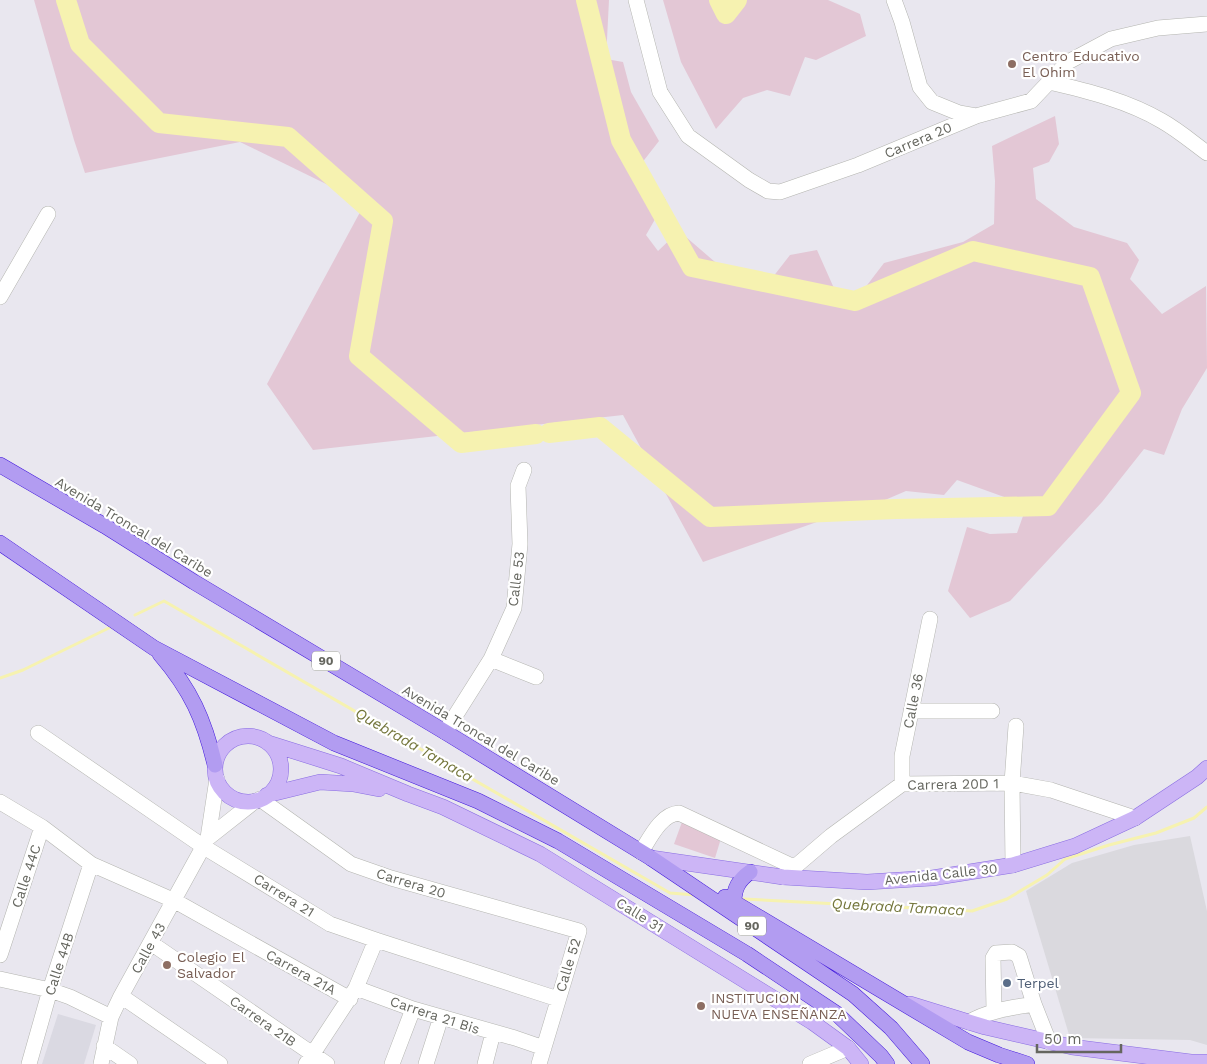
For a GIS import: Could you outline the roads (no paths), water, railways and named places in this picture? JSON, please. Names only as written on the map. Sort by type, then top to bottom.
[{"type":"highway","name":"Avenida Troncal del Caribe","points":[[0,465],[105,526],[194,582],[646,855],[853,994],[891,1028],[922,1064]]},
{"type":"highway","name":"90","points":[[0,543],[154,648],[334,743],[478,801],[558,841],[747,954],[836,1014],[881,1056],[887,1064]]},
{"type":"highway","points":[[154,648],[176,673],[194,701],[207,732],[216,772]]},
{"type":"highway","points":[[646,855],[734,902],[968,1042],[1027,1064]]},
{"type":"highway","points":[[734,902],[739,881],[750,872]]},
{"type":"main road","points":[[253,736],[268,743],[341,766],[408,794],[353,784],[320,782],[246,802],[228,795],[221,788],[216,772],[222,749],[236,738],[253,736]]},
{"type":"main road","points":[[261,798],[274,788],[279,779],[279,759],[275,750],[268,743]]},
{"type":"main road","name":"Avenida Calle 30","points":[[646,855],[750,872],[789,872],[866,882],[932,878],[1013,865],[1074,846],[1135,818],[1197,777],[1207,768]]},
{"type":"main road","name":"Calle 31","points":[[408,794],[443,806],[540,854],[812,1022],[848,1048],[860,1063]]},
{"type":"main road","points":[[896,1000],[969,1022],[1072,1047],[1191,1062],[1207,1062]]},
{"type":"street","name":"Carrera 20","points":[[636,0],[660,92],[688,136],[749,180],[768,191],[780,192],[850,168],[976,116],[1031,101],[1068,62],[1111,39],[1158,28],[1207,24]]},
{"type":"street","points":[[894,0],[920,88],[932,102],[959,113],[976,116]]},
{"type":"street","points":[[1049,82],[1091,92],[1138,109],[1163,122],[1207,152]]},
{"type":"street","points":[[0,297],[48,214]]},
{"type":"street","name":"Calle 53","points":[[445,732],[491,659],[514,608],[520,544],[518,486],[524,470]]},
{"type":"street","name":"Calle 36","points":[[902,784],[902,756],[930,619]]},
{"type":"street","points":[[491,659],[536,677]]},
{"type":"street","points":[[911,711],[992,711]]},
{"type":"street","points":[[1013,865],[1012,784],[1016,726]]},
{"type":"street","name":"Carrera 21","points":[[38,733],[330,924],[558,999]]},
{"type":"street","points":[[206,842],[216,772]]},
{"type":"street","name":"Carrera 20D 1","points":[[789,872],[831,836],[902,784],[1012,784],[1051,790],[1135,818]]},
{"type":"street","name":"Carrera 20","points":[[261,798],[351,864],[391,878],[579,931]]},
{"type":"street","points":[[206,842],[261,798]]},
{"type":"street","name":"Carrera 21A","points":[[0,802],[42,827],[91,864],[175,901],[353,994]]},
{"type":"street","points":[[646,855],[658,826],[669,816],[679,813],[789,872]]},
{"type":"street","name":"Calle 44C","points":[[0,955],[42,827]]},
{"type":"street","name":"Calle 43","points":[[101,1064],[111,1017],[206,842]]},
{"type":"street","name":"Calle 44B","points":[[29,1064],[50,990],[91,864]]},
{"type":"street","name":"Calle 52","points":[[540,1064],[579,931]]},
{"type":"street","points":[[309,1059],[353,994],[376,940]]},
{"type":"street","name":"Carrera 21B","points":[[151,943],[309,1059],[327,1064]]},
{"type":"street","points":[[994,1010],[993,958],[996,953],[1012,952],[1019,956],[1034,1004],[1049,1042]]},
{"type":"street","points":[[0,979],[50,990],[70,997],[111,1017]]},
{"type":"street","name":"Carrera 21 Bis","points":[[353,994],[413,1009],[544,1048]]},
{"type":"street","points":[[121,996],[220,1064]]},
{"type":"street","points":[[969,1022],[994,1010],[1034,1004]]},
{"type":"street","points":[[392,1064],[413,1009]]},
{"type":"street","points":[[426,1064],[441,1017]]},
{"type":"street","points":[[485,1064],[493,1033]]},
{"type":"street","points":[[104,1046],[130,1064]]},
{"type":"street","points":[[810,1064],[848,1048]]},
{"type":"waterway","points":[[66,0],[80,44],[159,123],[288,137],[383,221],[359,356],[461,443],[536,434]]},
{"type":"waterway","points":[[549,433],[600,427],[710,517],[896,509],[1048,506],[1131,393],[1090,277],[973,251],[855,301],[692,267],[621,140],[586,0]]},
{"type":"waterway","points":[[719,0],[726,14],[737,0]]},
{"type":"waterway","name":"Quebrada Tamaca","points":[[135,615],[164,601],[670,893],[695,895]]},
{"type":"waterway","name":"Quebrada Tamaca","points":[[0,678],[23,670],[113,626]]},
{"type":"waterway","name":"Quebrada Tamaca","points":[[744,899],[972,911],[1007,899],[1047,875],[1065,859],[1156,833],[1194,818],[1207,807]]},
{"type":"place","name":"Centro Educativo El Ohim","points":[[1012,64]]},
{"type":"place","name":"Colegio El Salvador","points":[[167,965]]},
{"type":"place","name":"Terpel","points":[[1007,983]]},
{"type":"place","name":"INSTITUCION NUEVA ENSEÑANZA","points":[[701,1006]]}]
